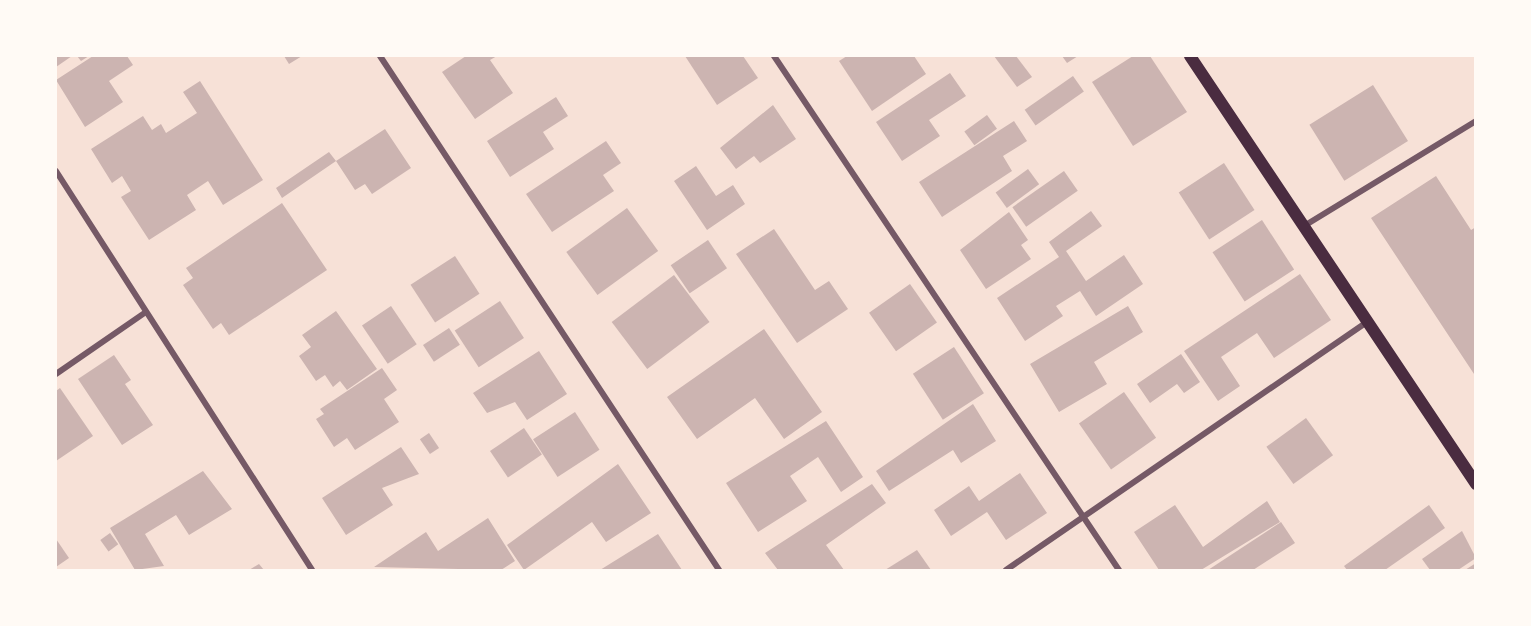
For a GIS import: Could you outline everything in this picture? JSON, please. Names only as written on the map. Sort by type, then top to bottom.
[{"type":"main road","points":[[1190,56],[1476,484]]},
{"type":"street","points":[[380,56],[719,570]]},
{"type":"street","points":[[774,56],[1119,570]]},
{"type":"street","points":[[1304,226],[1476,121]]},
{"type":"street","points":[[56,171],[312,570]]},
{"type":"street","points":[[56,374],[146,312]]},
{"type":"street","points":[[1006,570],[1367,322]]},
{"type":"building","points":[[56,56],[72,56],[56,67]]},
{"type":"building","points":[[77,56],[89,56],[81,61]]},
{"type":"building","points":[[93,56],[127,56],[133,65],[109,81],[123,102],[85,127],[56,80]]},
{"type":"building","points":[[284,56],[302,56],[289,64]]},
{"type":"building","points":[[466,56],[497,56],[490,60],[513,93],[475,119],[442,72]]},
{"type":"building","points":[[685,56],[743,56],[758,78],[717,105]]},
{"type":"building","points":[[847,56],[914,56],[926,74],[872,111],[839,61]]},
{"type":"building","points":[[994,56],[1016,56],[1032,77],[1017,87]]},
{"type":"building","points":[[1062,56],[1078,56],[1067,63]]},
{"type":"building","points":[[1133,56],[1150,56],[1187,112],[1133,146],[1092,82]]},
{"type":"building","points":[[950,73],[966,96],[929,120],[940,136],[902,161],[876,122]]},
{"type":"building","points":[[1073,76],[1084,92],[1036,125],[1025,110]]},
{"type":"building","points":[[200,81],[263,180],[223,205],[208,181],[187,195],[196,210],[149,240],[121,197],[131,191],[122,176],[112,183],[91,149],[143,116],[152,130],[161,124],[166,133],[197,113],[183,92]]},
{"type":"building","points":[[1373,85],[1408,141],[1344,181],[1309,125]]},
{"type":"building","points":[[556,97],[568,116],[543,132],[554,149],[510,177],[487,141]]},
{"type":"building","points":[[773,105],[796,139],[760,163],[754,156],[736,169],[720,148]]},
{"type":"building","points":[[987,115],[997,129],[974,145],[964,131]]},
{"type":"building","points":[[1014,121],[1027,141],[1003,156],[1012,171],[942,217],[919,182]]},
{"type":"building","points":[[385,129],[411,168],[372,194],[365,184],[355,190],[336,161]]},
{"type":"building","points":[[606,141],[621,163],[603,175],[614,191],[552,232],[526,194]]},
{"type":"building","points":[[329,152],[336,161],[282,198],[276,188]]},
{"type":"building","points":[[1224,163],[1254,210],[1209,239],[1179,192]]},
{"type":"building","points":[[696,166],[716,196],[733,185],[745,204],[707,230],[674,181]]},
{"type":"building","points":[[1028,169],[1039,184],[1007,208],[996,193]]},
{"type":"building","points":[[1064,171],[1078,191],[1026,227],[1012,207]]},
{"type":"building","points":[[1436,176],[1471,230],[1476,227],[1476,377],[1371,218]]},
{"type":"building","points":[[282,203],[327,270],[229,335],[221,323],[213,329],[183,285],[193,278],[186,268]]},
{"type":"building","points":[[627,208],[658,251],[597,295],[566,252]]},
{"type":"building","points":[[1091,211],[1102,226],[1066,251],[1086,281],[1124,255],[1143,284],[1096,316],[1080,291],[1056,306],[1063,316],[1025,341],[997,298],[1059,257],[1049,242]]},
{"type":"building","points":[[1009,212],[1028,240],[1021,245],[1031,259],[986,289],[960,250]]},
{"type":"building","points":[[1262,220],[1294,269],[1245,302],[1213,252]]},
{"type":"building","points":[[774,229],[815,290],[829,281],[848,309],[797,343],[736,254]]},
{"type":"building","points":[[708,240],[727,268],[690,293],[671,265]]},
{"type":"building","points":[[455,256],[480,294],[435,323],[411,285]]},
{"type":"building","points":[[1300,274],[1331,320],[1274,358],[1257,333],[1221,357],[1240,386],[1218,401],[1184,351]]},
{"type":"building","points":[[674,275],[710,322],[647,369],[612,322]]},
{"type":"building","points":[[910,284],[937,323],[896,351],[869,313]]},
{"type":"building","points":[[500,301],[524,338],[479,367],[455,330]]},
{"type":"building","points":[[391,306],[417,344],[388,364],[362,326]]},
{"type":"building","points":[[1128,306],[1143,332],[1094,362],[1107,384],[1059,412],[1030,364]]},
{"type":"building","points":[[336,311],[377,369],[347,390],[340,381],[333,387],[325,375],[316,381],[299,356],[311,347],[302,335]]},
{"type":"building","points":[[449,328],[460,345],[434,362],[423,345]]},
{"type":"building","points":[[764,329],[822,412],[784,439],[755,398],[697,439],[667,397]]},
{"type":"building","points":[[954,347],[984,393],[943,420],[913,374]]},
{"type":"building","points":[[539,351],[567,394],[527,420],[515,402],[487,413],[473,393]]},
{"type":"building","points":[[1181,354],[1200,382],[1184,393],[1177,384],[1150,403],[1137,384]]},
{"type":"building","points":[[114,355],[131,380],[125,384],[153,425],[122,445],[78,379]]},
{"type":"building","points":[[382,368],[397,390],[384,399],[399,422],[355,450],[347,438],[334,447],[316,419],[324,414],[320,409]]},
{"type":"building","points":[[60,388],[93,436],[56,461],[56,391]]},
{"type":"building","points":[[1124,392],[1156,438],[1111,469],[1079,424]]},
{"type":"building","points":[[973,404],[996,441],[961,463],[953,450],[889,491],[876,471]]},
{"type":"building","points":[[575,412],[600,450],[558,477],[533,439]]},
{"type":"building","points":[[1306,418],[1333,455],[1293,484],[1266,447]]},
{"type":"building","points":[[826,421],[863,477],[841,492],[818,457],[790,476],[807,501],[758,532],[726,483]]},
{"type":"building","points":[[524,428],[542,455],[508,477],[490,451]]},
{"type":"building","points":[[429,433],[439,448],[430,454],[420,439]]},
{"type":"building","points":[[401,447],[419,474],[382,488],[393,505],[346,535],[322,498]]},
{"type":"building","points":[[618,464],[651,513],[606,542],[592,522],[524,570],[507,545]]},
{"type":"building","points":[[203,471],[232,509],[189,535],[176,515],[145,534],[164,566],[135,570],[110,528]]},
{"type":"building","points":[[1020,473],[1047,513],[1006,540],[987,512],[951,536],[934,510],[969,486],[979,501]]},
{"type":"building","points":[[872,484],[886,503],[826,545],[844,570],[778,570],[765,553]]},
{"type":"building","points":[[1267,501],[1280,522],[1201,570],[1159,570],[1134,532],[1175,505],[1203,547]]},
{"type":"building","points":[[1429,505],[1445,528],[1385,570],[1347,570],[1344,566]]},
{"type":"building","points":[[488,518],[515,561],[501,570],[374,567],[426,532],[438,551]]},
{"type":"building","points":[[1281,522],[1295,543],[1253,570],[1208,570]]},
{"type":"building","points":[[1462,531],[1476,558],[1458,570],[1430,570],[1422,559]]},
{"type":"building","points":[[110,533],[118,544],[109,551],[100,540]]},
{"type":"building","points":[[658,534],[682,570],[600,570]]},
{"type":"building","points":[[56,539],[69,558],[56,567]]},
{"type":"building","points":[[917,550],[931,570],[885,570]]},
{"type":"building","points":[[1476,563],[1476,570],[1465,570]]},
{"type":"building","points":[[259,564],[264,570],[249,570]]}]
